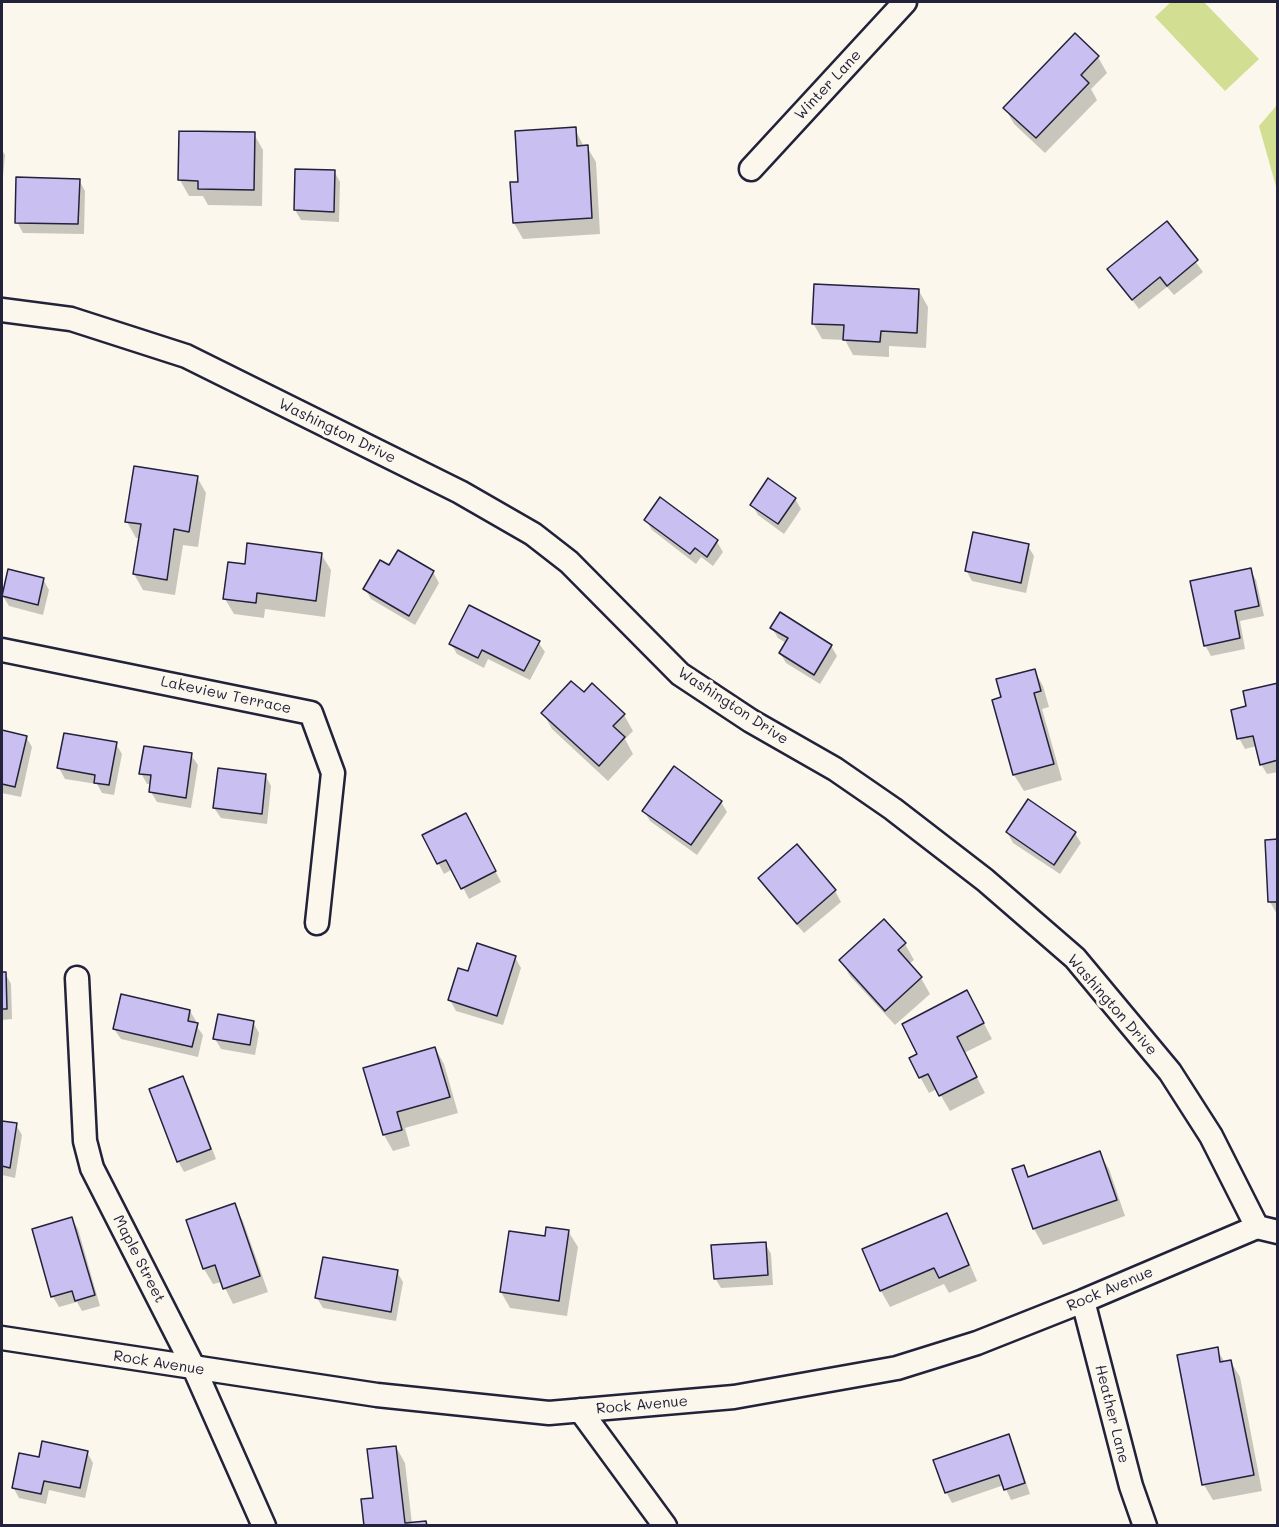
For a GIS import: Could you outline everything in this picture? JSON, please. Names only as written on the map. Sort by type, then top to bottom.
[{"type":"street","name":"Winter Lane","points":[[751,169],[905,2]]},
{"type":"street","name":"Washington Drive","points":[[2,310],[71,319],[186,356],[460,492],[533,534],[570,562],[680,674],[751,721],[835,769],[893,809],[985,880],[1075,958],[1170,1072],[1267,1229]]},
{"type":"street","name":"Lakeview Terrace","points":[[2,650],[311,713],[333,773],[317,923]]},
{"type":"street","name":"Maple Street","points":[[77,978],[85,1141],[92,1168],[194,1368],[264,1526]]},
{"type":"street","name":"Rock Avenue","points":[[2,1338],[377,1395],[549,1413],[734,1397],[897,1368],[977,1343],[1267,1229]]},
{"type":"street","name":"Heather Lane","points":[[1083,1301],[1131,1486],[1145,1526]]},
{"type":"street","points":[[580,1410],[664,1526]]},
{"type":"green space","points":[[1171,2],[1204,2],[1259,59],[1225,91],[1155,17]]},
{"type":"green space","points":[[1277,105],[1277,190],[1259,126]]},
{"type":"building","points":[[1075,33],[1099,56],[1081,75],[1089,83],[1036,138],[1003,108]]},
{"type":"building","points":[[576,127],[577,146],[588,145],[592,218],[513,223],[510,182],[518,182],[515,131]]},
{"type":"building","points":[[179,131],[255,132],[254,190],[198,189],[198,181],[178,180]]},
{"type":"building","points":[[295,169],[335,170],[334,212],[294,210]]},
{"type":"building","points":[[16,177],[80,179],[78,224],[15,223]]},
{"type":"building","points":[[1167,221],[1198,260],[1167,286],[1160,277],[1132,300],[1107,269]]},
{"type":"building","points":[[814,284],[919,289],[917,333],[881,331],[880,342],[843,340],[844,325],[812,324]]},
{"type":"building","points":[[134,466],[198,476],[189,532],[174,529],[167,580],[133,574],[141,524],[125,522]]},
{"type":"building","points":[[768,478],[796,498],[778,524],[750,505]]},
{"type":"building","points":[[660,497],[718,540],[707,557],[695,548],[690,554],[644,520]]},
{"type":"building","points":[[973,532],[1029,544],[1021,583],[965,571]]},
{"type":"building","points":[[247,543],[322,553],[316,601],[257,593],[256,603],[223,599],[228,562],[245,564]]},
{"type":"building","points":[[398,550],[434,571],[409,616],[363,589],[380,560],[389,565]]},
{"type":"building","points":[[1251,568],[1259,606],[1235,611],[1240,638],[1204,646],[1190,581]]},
{"type":"building","points":[[8,569],[44,578],[38,605],[2,596]]},
{"type":"building","points":[[469,605],[540,641],[524,671],[482,650],[478,658],[449,644]]},
{"type":"building","points":[[780,612],[832,645],[814,675],[779,653],[788,638],[770,628]]},
{"type":"building","points":[[1035,669],[1041,691],[1034,693],[1054,764],[1013,775],[992,700],[1001,697],[996,679]]},
{"type":"building","points":[[571,681],[584,692],[592,683],[625,714],[613,726],[625,737],[599,766],[541,713]]},
{"type":"building","points":[[1278,683],[1278,760],[1260,765],[1253,736],[1237,739],[1231,710],[1246,706],[1243,691]]},
{"type":"building","points":[[2,730],[27,736],[15,787],[2,784]]},
{"type":"building","points":[[64,733],[117,742],[109,785],[94,783],[95,775],[57,768]]},
{"type":"building","points":[[144,746],[192,753],[186,798],[149,792],[151,775],[139,774]]},
{"type":"building","points":[[674,766],[722,801],[691,845],[642,811]]},
{"type":"building","points":[[218,768],[266,774],[262,814],[213,808]]},
{"type":"building","points":[[1028,799],[1076,832],[1054,865],[1006,832]]},
{"type":"building","points":[[466,813],[496,871],[461,889],[446,860],[437,864],[422,835]]},
{"type":"building","points":[[1278,839],[1278,902],[1268,902],[1265,840]]},
{"type":"building","points":[[797,844],[836,890],[797,924],[758,878]]},
{"type":"building","points":[[884,919],[906,943],[898,950],[922,977],[885,1011],[839,960]]},
{"type":"building","points":[[477,943],[516,956],[497,1016],[448,1000],[458,968],[468,971]]},
{"type":"building","points":[[2,972],[6,972],[7,1009],[2,1009]]},
{"type":"building","points":[[967,990],[984,1023],[957,1037],[977,1077],[939,1096],[928,1074],[919,1078],[909,1058],[917,1054],[902,1024]]},
{"type":"building","points":[[121,994],[190,1010],[188,1021],[198,1023],[192,1047],[113,1029]]},
{"type":"building","points":[[218,1014],[254,1021],[250,1045],[213,1039]]},
{"type":"building","points":[[435,1047],[450,1097],[397,1112],[402,1130],[383,1135],[363,1068]]},
{"type":"building","points":[[183,1076],[211,1149],[177,1162],[149,1089]]},
{"type":"building","points":[[2,1121],[17,1123],[10,1168],[2,1166]]},
{"type":"building","points":[[1100,1151],[1117,1200],[1033,1229],[1012,1169],[1024,1165],[1028,1177]]},
{"type":"building","points":[[235,1203],[260,1276],[223,1289],[215,1265],[203,1269],[186,1220]]},
{"type":"building","points":[[947,1213],[969,1265],[939,1278],[934,1268],[880,1291],[862,1249]]},
{"type":"building","points":[[72,1217],[95,1295],[75,1301],[72,1291],[51,1297],[32,1229]]},
{"type":"building","points":[[546,1227],[569,1230],[559,1301],[500,1292],[509,1231],[545,1236]]},
{"type":"building","points":[[766,1242],[768,1275],[714,1279],[711,1245]]},
{"type":"building","points":[[323,1257],[398,1270],[391,1312],[315,1298]]},
{"type":"building","points":[[1218,1347],[1220,1362],[1231,1360],[1254,1475],[1202,1485],[1177,1355]]},
{"type":"building","points":[[1009,1434],[1025,1483],[1004,1490],[999,1475],[945,1493],[933,1460]]},
{"type":"building","points":[[42,1441],[88,1451],[80,1488],[44,1481],[41,1494],[12,1488],[19,1453],[39,1457]]},
{"type":"building","points":[[396,1446],[405,1523],[426,1521],[427,1526],[364,1526],[361,1499],[373,1498],[367,1449]]}]
